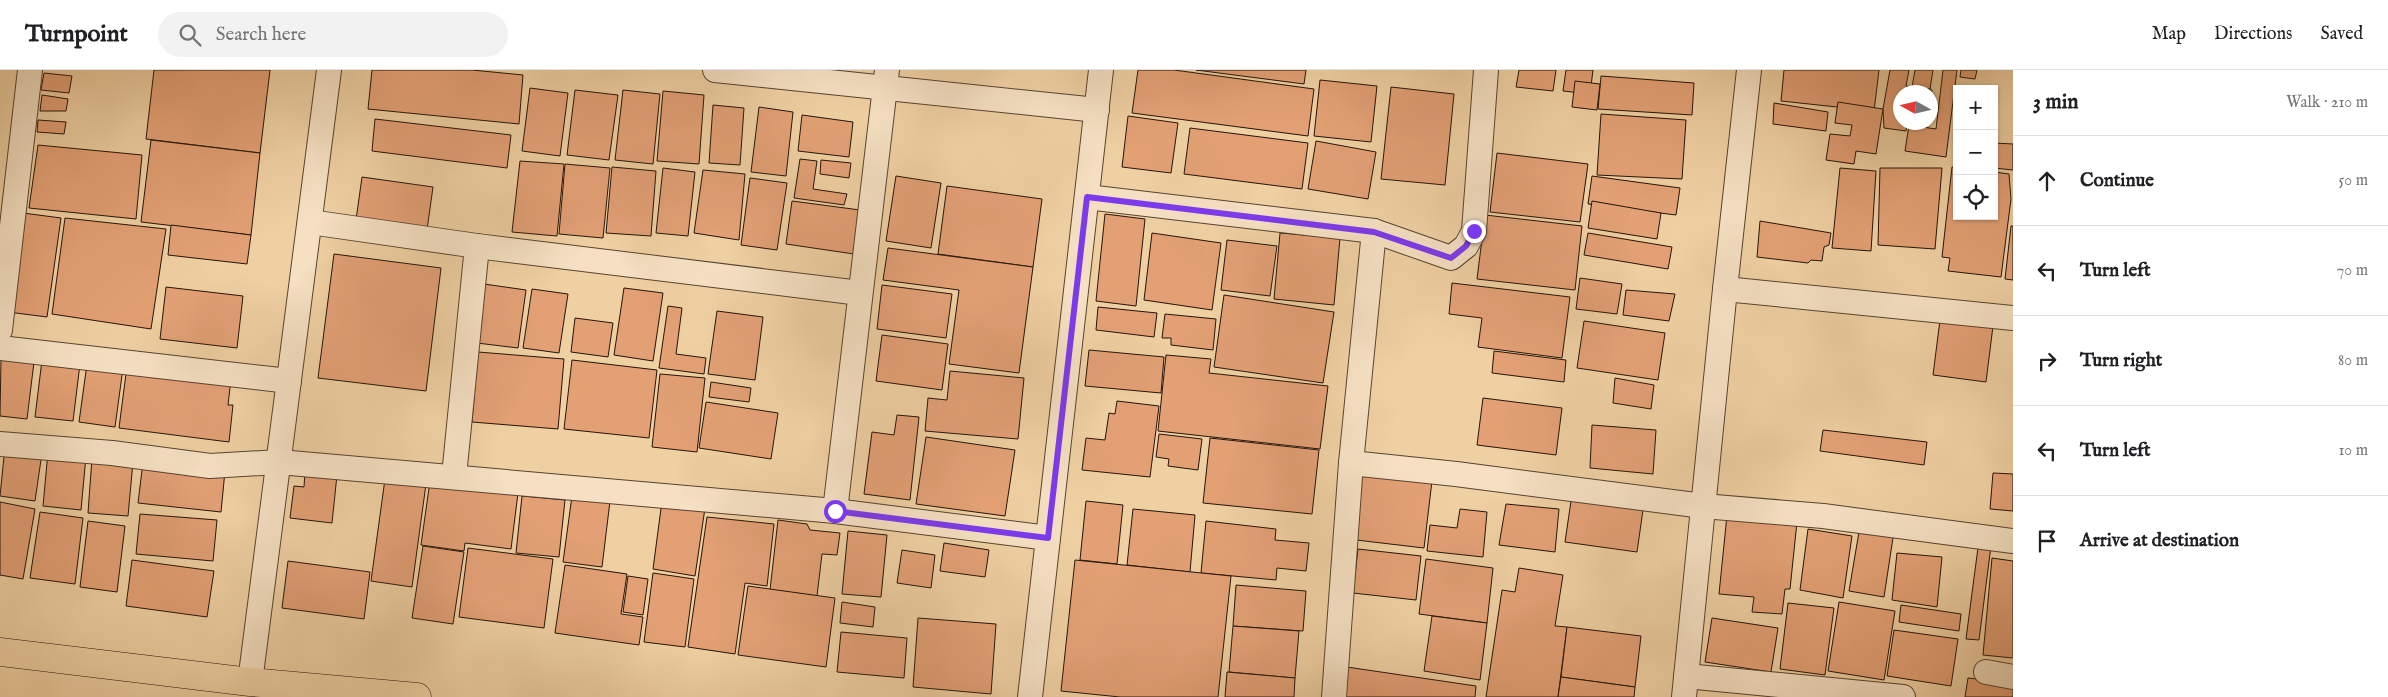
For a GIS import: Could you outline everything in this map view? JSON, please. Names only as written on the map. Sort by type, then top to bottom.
[{"type":"highway","points":[[0,652],[250,682],[417,697]]},
{"type":"street","points":[[0,330],[30,70]]},
{"type":"street","points":[[250,682],[330,70]]},
{"type":"street","points":[[714,70],[886,79],[1097,110]]},
{"type":"street","points":[[1030,697],[1102,70]]},
{"type":"street","points":[[1087,197],[1374,232],[1451,258],[1466,246],[1474,231],[1486,70]]},
{"type":"street","points":[[1749,70],[1685,687],[1903,697]]},
{"type":"street","points":[[835,511],[886,79]]},
{"type":"street","points":[[310,222],[477,246],[860,293]]},
{"type":"street","points":[[1334,697],[1350,464],[1374,232]]},
{"type":"street","points":[[454,476],[477,246]]},
{"type":"street","points":[[1725,289],[2013,318]]},
{"type":"street","points":[[0,348],[289,381]]},
{"type":"street","points":[[0,444],[112,453],[210,466],[278,462],[454,476],[835,511],[1048,538]]},
{"type":"street","points":[[1350,464],[1456,474],[1703,506],[1823,516],[2013,541]]},
{"type":"street","points":[[1986,672],[2013,677]]},
{"type":"building","points":[[154,70],[270,70],[260,153],[146,139]]},
{"type":"building","points":[[372,70],[472,70],[523,75],[519,124],[368,109]]},
{"type":"building","points":[[1138,70],[1174,70],[1314,89],[1308,136],[1132,113]]},
{"type":"building","points":[[1196,70],[1306,70],[1304,84]]},
{"type":"building","points":[[1519,70],[1556,70],[1553,91],[1516,87]]},
{"type":"building","points":[[1566,70],[1593,70],[1590,94],[1563,91]]},
{"type":"building","points":[[1784,70],[1879,70],[1874,111],[1781,101]]},
{"type":"building","points":[[1890,70],[1909,70],[1906,85],[1893,85],[1893,129],[1884,128],[1883,109]]},
{"type":"building","points":[[1915,70],[1933,70],[1931,85],[1912,85]]},
{"type":"building","points":[[1943,70],[1957,70],[1955,85],[1953,85],[1953,102],[1946,157],[1905,151],[1908,130],[1938,130]]},
{"type":"building","points":[[1961,70],[1977,70],[1975,79],[1960,77]]},
{"type":"building","points":[[44,73],[72,76],[69,93],[41,90]]},
{"type":"building","points":[[1601,76],[1694,83],[1692,115],[1598,109]]},
{"type":"building","points":[[1320,80],[1377,86],[1371,142],[1314,136]]},
{"type":"building","points":[[1575,81],[1600,84],[1597,110],[1572,107]]},
{"type":"building","points":[[1391,87],[1454,94],[1445,185],[1381,179]]},
{"type":"building","points":[[530,88],[568,93],[560,156],[522,151]]},
{"type":"building","points":[[575,90],[618,95],[609,160],[567,155]]},
{"type":"building","points":[[623,90],[660,94],[653,164],[615,160]]},
{"type":"building","points":[[663,91],[704,95],[699,164],[657,161]]},
{"type":"building","points":[[42,95],[68,99],[66,111],[40,111]]},
{"type":"building","points":[[1838,102],[1883,109],[1876,154],[1856,151],[1854,164],[1826,160],[1830,134],[1850,136],[1852,125],[1835,123]]},
{"type":"building","points":[[1774,103],[1828,112],[1826,131],[1773,124]]},
{"type":"building","points":[[713,105],[744,108],[740,165],[709,163]]},
{"type":"building","points":[[759,107],[793,112],[786,176],[751,172]]},
{"type":"building","points":[[1601,114],[1686,120],[1682,179],[1597,175]]},
{"type":"building","points":[[802,115],[853,122],[849,157],[798,151]]},
{"type":"building","points":[[1128,116],[1178,123],[1171,173],[1122,167]]},
{"type":"building","points":[[375,119],[511,135],[507,168],[372,151]]},
{"type":"building","points":[[38,120],[66,122],[64,134],[37,132]]},
{"type":"building","points":[[1190,128],[1308,143],[1302,189],[1184,174]]},
{"type":"building","points":[[151,140],[260,153],[251,235],[141,222]]},
{"type":"building","points":[[1316,141],[1376,152],[1368,199],[1308,189]]},
{"type":"building","points":[[1998,143],[2013,144],[2013,170],[1998,168]]},
{"type":"building","points":[[38,145],[142,155],[136,219],[29,208]]},
{"type":"building","points":[[1497,153],[1588,164],[1580,222],[1490,212]]},
{"type":"building","points":[[800,159],[817,161],[813,189],[847,194],[844,205],[794,198]]},
{"type":"building","points":[[821,160],[851,163],[849,178],[820,174]]},
{"type":"building","points":[[520,161],[564,164],[557,236],[512,232]]},
{"type":"building","points":[[565,164],[610,168],[603,238],[559,234]]},
{"type":"building","points":[[612,167],[656,171],[651,236],[606,233]]},
{"type":"building","points":[[1952,167],[1953,220],[1998,220],[1998,173],[2009,174],[2011,199],[2001,277],[1948,271],[1950,258],[1942,257]]},
{"type":"building","points":[[663,168],[695,172],[688,236],[656,233]]},
{"type":"building","points":[[1840,168],[1876,171],[1871,251],[1832,248]]},
{"type":"building","points":[[1880,168],[1942,168],[1935,249],[1878,245]]},
{"type":"building","points":[[703,170],[745,174],[739,240],[694,233]]},
{"type":"building","points":[[896,176],[941,183],[931,248],[886,241]]},
{"type":"building","points":[[1592,176],[1680,188],[1676,215],[1588,204]]},
{"type":"building","points":[[362,177],[433,187],[427,230],[356,220]]},
{"type":"building","points":[[750,178],[787,183],[777,250],[741,245]]},
{"type":"building","points":[[947,186],[1042,199],[1033,267],[938,254]]},
{"type":"building","points":[[792,201],[860,210],[854,254],[786,244]]},
{"type":"building","points":[[1592,201],[1661,213],[1657,239],[1588,228]]},
{"type":"building","points":[[23,213],[61,218],[47,317],[8,312]]},
{"type":"building","points":[[1105,214],[1145,219],[1136,306],[1096,301]]},
{"type":"building","points":[[1485,215],[1582,226],[1575,290],[1477,279]]},
{"type":"building","points":[[65,218],[166,229],[151,329],[52,314]]},
{"type":"building","points":[[1760,221],[1831,233],[1829,245],[1824,247],[1822,261],[1811,260],[1808,263],[1757,257]]},
{"type":"building","points":[[171,225],[251,235],[247,264],[168,255]]},
{"type":"building","points":[[2011,226],[2013,226],[2013,280],[2005,279]]},
{"type":"building","points":[[1152,233],[1221,243],[1212,310],[1144,300]]},
{"type":"building","points":[[1280,233],[1340,238],[1334,305],[1274,299]]},
{"type":"building","points":[[1588,233],[1672,247],[1668,269],[1584,255]]},
{"type":"building","points":[[1227,240],[1277,246],[1270,296],[1221,290]]},
{"type":"building","points":[[888,248],[1033,267],[1019,373],[949,364],[959,290],[883,280]]},
{"type":"building","points":[[334,254],[441,268],[426,391],[318,378]]},
{"type":"building","points":[[1580,278],[1622,284],[1617,314],[1576,309]]},
{"type":"building","points":[[1452,283],[1570,297],[1562,358],[1478,347],[1482,318],[1449,314]]},
{"type":"building","points":[[484,284],[526,290],[518,348],[477,343]]},
{"type":"building","points":[[882,285],[952,294],[946,338],[877,329]]},
{"type":"building","points":[[166,287],[243,296],[237,348],[160,339]]},
{"type":"building","points":[[624,288],[663,293],[653,361],[614,355]]},
{"type":"building","points":[[532,289],[568,294],[559,353],[523,348]]},
{"type":"building","points":[[1626,290],[1675,294],[1669,321],[1623,315]]},
{"type":"building","points":[[1224,295],[1334,312],[1323,383],[1214,367]]},
{"type":"building","points":[[668,306],[682,308],[676,354],[706,358],[704,374],[659,368]]},
{"type":"building","points":[[1098,307],[1157,313],[1154,337],[1096,330]]},
{"type":"building","points":[[717,311],[763,317],[755,380],[708,374]]},
{"type":"building","points":[[1165,314],[1216,319],[1213,350],[1171,345],[1171,338],[1162,338]]},
{"type":"building","points":[[575,318],[613,323],[608,357],[571,352]]},
{"type":"building","points":[[1940,320],[1993,326],[1986,382],[1933,375]]},
{"type":"building","points":[[1584,321],[1665,333],[1658,380],[1577,368]]},
{"type":"building","points":[[882,335],[948,344],[942,390],[876,381]]},
{"type":"building","points":[[1089,350],[1164,357],[1161,393],[1085,386]]},
{"type":"building","points":[[1494,351],[1566,360],[1564,382],[1492,373]]},
{"type":"building","points":[[478,352],[564,359],[558,429],[472,422]]},
{"type":"building","points":[[1166,355],[1211,359],[1209,373],[1328,386],[1320,449],[1158,431]]},
{"type":"building","points":[[1,358],[34,362],[27,419],[0,416]]},
{"type":"building","points":[[42,360],[80,364],[73,421],[35,417]]},
{"type":"building","points":[[572,360],[657,370],[649,438],[564,429]]},
{"type":"building","points":[[87,364],[123,368],[115,427],[79,422]]},
{"type":"building","points":[[127,366],[231,379],[228,405],[233,405],[229,442],[119,428]]},
{"type":"building","points":[[950,371],[1024,378],[1018,439],[925,431],[928,398],[947,400]]},
{"type":"building","points":[[660,374],[705,378],[697,452],[652,447]]},
{"type":"building","points":[[1615,378],[1654,385],[1651,409],[1613,403]]},
{"type":"building","points":[[711,382],[751,388],[749,402],[709,397]]},
{"type":"building","points":[[1483,398],[1562,408],[1556,455],[1477,445]]},
{"type":"building","points":[[1117,401],[1159,406],[1150,477],[1082,470],[1086,438],[1105,440],[1109,413],[1115,414]]},
{"type":"building","points":[[706,402],[778,413],[771,459],[699,448]]},
{"type":"building","points":[[897,415],[919,417],[910,500],[864,494],[872,432],[894,435]]},
{"type":"building","points":[[1592,425],[1656,430],[1653,474],[1590,468]]},
{"type":"building","points":[[1823,430],[1927,442],[1924,465],[1820,451]]},
{"type":"building","points":[[1159,434],[1202,439],[1198,470],[1168,466],[1169,459],[1156,457]]},
{"type":"building","points":[[926,437],[1015,450],[1005,516],[916,504]]},
{"type":"building","points":[[1210,438],[1319,450],[1312,514],[1203,503]]},
{"type":"building","points":[[5,447],[42,453],[35,501],[0,496]]},
{"type":"building","points":[[48,452],[86,456],[81,510],[43,506]]},
{"type":"building","points":[[92,458],[133,462],[128,516],[88,513]]},
{"type":"building","points":[[143,462],[225,471],[221,512],[138,503]]},
{"type":"building","points":[[305,472],[337,475],[332,523],[290,518],[294,486],[304,487]]},
{"type":"building","points":[[1993,473],[2013,474],[2013,511],[1990,509]]},
{"type":"building","points":[[1362,474],[1432,481],[1424,548],[1356,540]]},
{"type":"building","points":[[385,479],[426,484],[412,587],[371,581]]},
{"type":"building","points":[[430,481],[518,493],[511,549],[465,543],[464,551],[421,545]]},
{"type":"building","points":[[522,496],[565,500],[559,557],[516,553]]},
{"type":"building","points":[[572,496],[610,501],[602,567],[563,562]]},
{"type":"building","points":[[662,501],[705,508],[695,576],[653,569]]},
{"type":"building","points":[[1086,501],[1123,505],[1117,564],[1080,560]]},
{"type":"building","points":[[1571,501],[1643,510],[1637,552],[1565,542]]},
{"type":"building","points":[[0,502],[35,509],[23,579],[0,575]]},
{"type":"building","points":[[1506,504],[1559,509],[1555,552],[1499,545]]},
{"type":"building","points":[[1133,509],[1195,515],[1190,572],[1127,565]]},
{"type":"building","points":[[1460,509],[1487,512],[1483,557],[1427,551],[1430,525],[1457,528]]},
{"type":"building","points":[[40,512],[83,518],[75,584],[30,578]]},
{"type":"building","points":[[140,514],[217,520],[213,561],[136,554]]},
{"type":"building","points":[[1727,515],[1797,522],[1790,589],[1785,589],[1782,614],[1752,612],[1754,597],[1719,594]]},
{"type":"building","points":[[707,517],[774,524],[767,586],[745,583],[735,654],[688,647]]},
{"type":"building","points":[[778,520],[807,524],[810,530],[840,533],[837,555],[822,554],[817,596],[770,590]]},
{"type":"building","points":[[88,521],[125,526],[117,592],[80,587]]},
{"type":"building","points":[[1206,521],[1276,529],[1275,540],[1309,543],[1306,571],[1277,568],[1276,580],[1201,573]]},
{"type":"building","points":[[1860,526],[1894,531],[1884,597],[1849,591]]},
{"type":"building","points":[[1808,529],[1852,536],[1843,598],[1800,590]]},
{"type":"building","points":[[848,531],[887,535],[881,597],[842,594]]},
{"type":"building","points":[[1979,540],[1991,546],[1979,640],[1966,639]]},
{"type":"building","points":[[944,543],[989,550],[985,577],[940,571]]},
{"type":"building","points":[[423,546],[464,552],[453,624],[412,618]]},
{"type":"building","points":[[468,548],[553,559],[544,628],[459,617]]},
{"type":"building","points":[[1358,549],[1421,556],[1416,600],[1353,593]]},
{"type":"building","points":[[902,550],[935,555],[931,588],[897,583]]},
{"type":"building","points":[[1897,553],[1942,557],[1937,607],[1892,600]]},
{"type":"building","points":[[1992,558],[2013,561],[2013,658],[1983,655]]},
{"type":"building","points":[[1426,559],[1493,568],[1487,623],[1419,614]]},
{"type":"building","points":[[132,560],[214,571],[207,617],[126,606]]},
{"type":"building","points":[[1075,560],[1231,576],[1218,697],[1120,697],[1061,691]]},
{"type":"building","points":[[288,561],[370,572],[364,619],[282,608]]},
{"type":"building","points":[[565,565],[627,574],[621,614],[643,617],[639,645],[555,633]]},
{"type":"building","points":[[1519,568],[1563,575],[1555,626],[1567,627],[1558,697],[1486,697],[1502,590],[1515,592]]},
{"type":"building","points":[[653,573],[694,579],[685,647],[644,642]]},
{"type":"building","points":[[628,576],[648,579],[643,615],[623,612]]},
{"type":"building","points":[[1236,585],[1306,591],[1303,631],[1233,626]]},
{"type":"building","points":[[748,586],[835,598],[826,667],[738,655]]},
{"type":"building","points":[[842,602],[875,607],[873,627],[840,623]]},
{"type":"building","points":[[1839,602],[1895,611],[1884,680],[1828,671]]},
{"type":"building","points":[[1788,603],[1834,608],[1825,675],[1780,669]]},
{"type":"building","points":[[1901,605],[1961,614],[1959,631],[1899,622]]},
{"type":"building","points":[[1432,616],[1487,623],[1480,680],[1424,671]]},
{"type":"building","points":[[918,618],[996,624],[991,694],[913,687]]},
{"type":"building","points":[[1712,618],[1778,628],[1771,672],[1705,662]]},
{"type":"building","points":[[1233,626],[1299,631],[1295,678],[1229,672]]},
{"type":"building","points":[[1567,627],[1641,636],[1635,687],[1561,677]]},
{"type":"building","points":[[1894,630],[1958,639],[1951,686],[1887,676]]},
{"type":"building","points":[[841,632],[907,638],[904,678],[837,672]]},
{"type":"building","points":[[1340,666],[1476,686],[1475,697],[1336,697]]},
{"type":"building","points":[[1227,672],[1295,678],[1294,697],[1225,697]]},
{"type":"building","points":[[1561,677],[1635,687],[1634,697],[1558,697]]},
{"type":"building","points":[[1968,678],[2013,683],[2013,697],[1965,697]]},
{"type":"route","points":[[835,511],[1048,538],[1087,197],[1374,232],[1451,258],[1466,246],[1474,231]]}]
